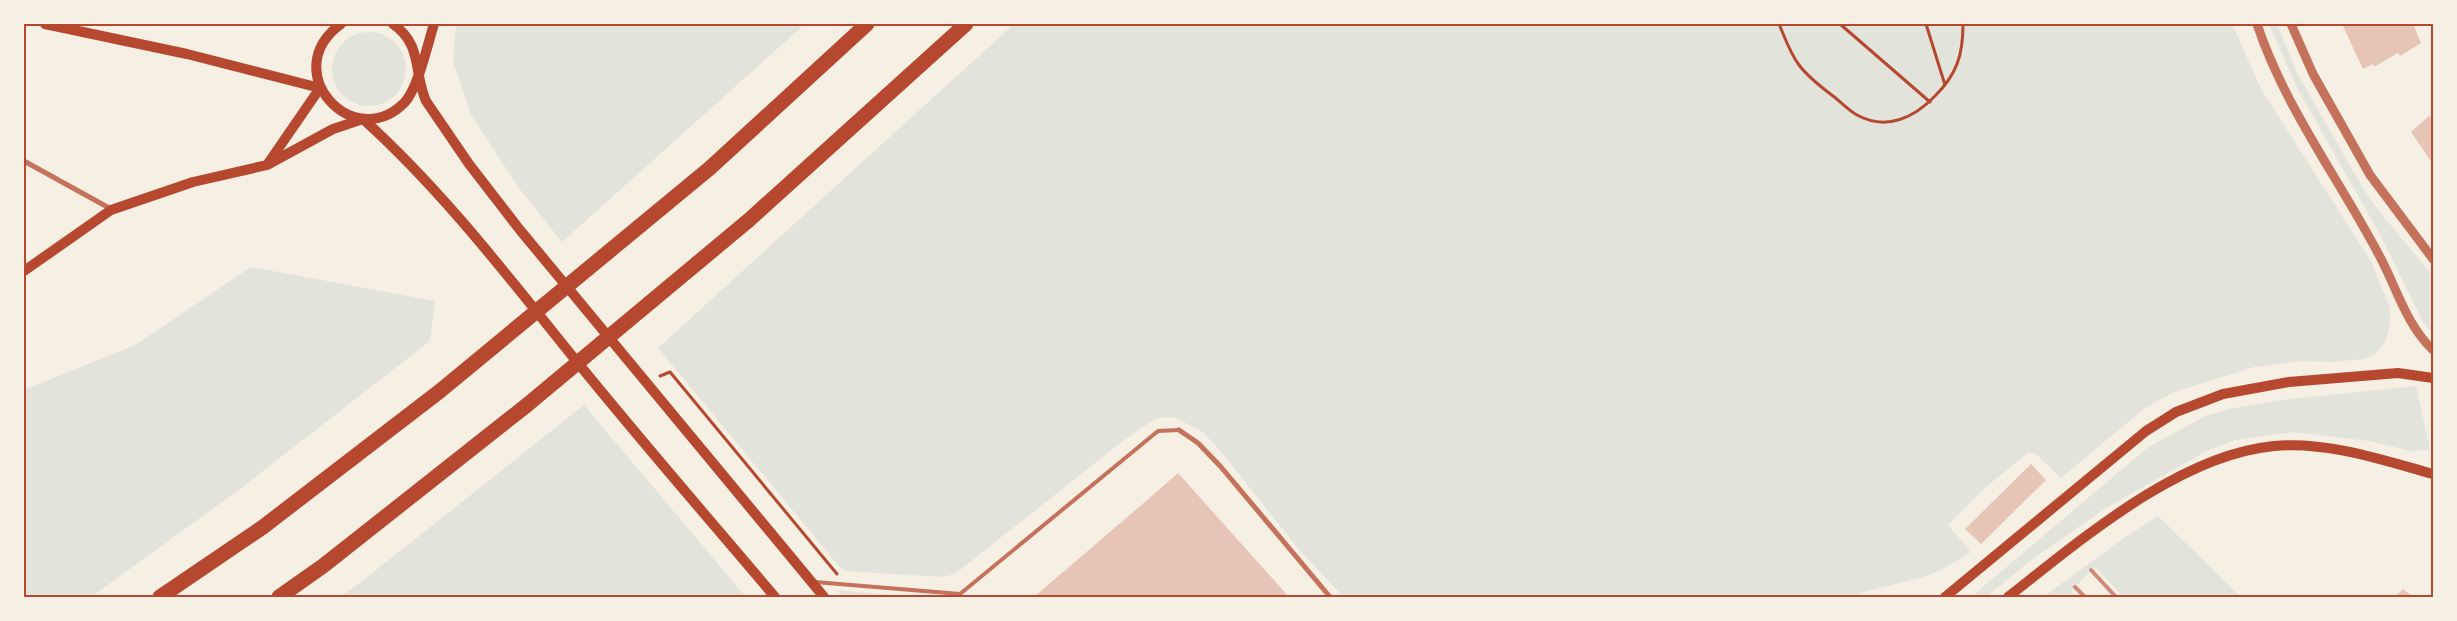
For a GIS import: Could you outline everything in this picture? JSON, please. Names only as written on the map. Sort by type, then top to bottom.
[{"type":"highway","points":[[160,597],[263,527],[440,391],[710,168],[867,24]]},
{"type":"highway","points":[[279,597],[323,566],[527,405],[750,220],[966,24]]},
{"type":"main road","points":[[45,24],[187,54],[320,88]]},
{"type":"main road","points":[[341,24],[331,31],[322,43],[317,58],[316,73],[320,88],[327,100],[349,116],[363,119],[392,145],[501,268],[613,406],[775,597]]},
{"type":"main road","points":[[392,24],[402,30],[411,42],[417,57],[422,91],[437,118],[489,191],[824,597]]},
{"type":"main road","points":[[24,271],[111,210],[193,182],[266,166],[333,129],[363,119],[379,118],[394,112],[410,94],[434,24]]},
{"type":"main road","points":[[266,166],[320,88]]},
{"type":"main road","points":[[1945,597],[2146,432],[2176,412],[2198,402],[2224,394],[2289,382],[2398,374],[2433,378]]},
{"type":"main road","points":[[2008,597],[2079,541],[2135,503],[2192,470],[2233,454],[2275,446],[2306,446],[2339,450],[2433,474]]},
{"type":"street","points":[[2257,24],[2273,65],[2309,133],[2379,255],[2418,333],[2433,350]]},
{"type":"street","points":[[2291,24],[2313,74],[2370,175],[2433,260]]},
{"type":"street","points":[[24,161],[111,210]]},
{"type":"street","points":[[1178,430],[1198,443],[1221,467],[1330,597]]},
{"type":"lane","points":[[812,582],[962,596],[1158,431],[1178,430]]},
{"type":"lane","points":[[2433,486],[2433,511]]},
{"type":"path","points":[[1779,24],[1792,55],[1800,67],[1856,115],[1875,122],[1891,123],[1905,119],[1930,102],[1951,80],[1960,56],[1963,41],[1963,24]]},
{"type":"path","points":[[1840,24],[1930,102]]},
{"type":"path","points":[[1926,24],[1946,85]]},
{"type":"path","points":[[660,376],[670,372],[846,585]]},
{"type":"shaded area","points":[[456,24],[805,24],[562,242],[519,188],[471,115],[453,62]]},
{"type":"shaded area","points":[[1014,24],[2232,24],[2261,89],[2372,263],[2390,308],[2390,323],[2386,341],[2376,354],[2364,359],[2331,362],[2301,361],[2254,367],[2174,392],[2145,408],[2061,478],[2036,454],[2029,452],[1986,487],[1948,525],[1968,548],[1970,553],[1939,571],[1920,578],[1860,593],[1855,597],[1344,597],[1300,551],[1204,433],[1176,418],[1165,417],[1155,419],[1124,440],[955,574],[943,577],[846,571],[839,566],[658,348]]},
{"type":"shaded area","points":[[2269,24],[2277,24],[2297,73],[2374,205],[2433,276],[2433,333],[2424,324],[2381,236],[2297,88]]},
{"type":"shaded area","points":[[369,32],[390,38],[400,48],[406,69],[400,90],[390,100],[369,106],[348,100],[338,90],[332,69],[338,48],[348,38]]},
{"type":"shaded area","points":[[251,267],[435,301],[430,341],[236,492],[91,597],[24,597],[24,390],[135,345]]},
{"type":"shaded area","points":[[2416,386],[2430,450],[2411,451],[2369,441],[2293,432],[2235,440],[2205,452],[2106,508],[2030,561],[1986,597],[1971,597],[2147,448],[2205,416],[2234,408],[2281,400]]},
{"type":"shaded area","points":[[584,405],[746,597],[340,597],[361,582]]},
{"type":"shaded area","points":[[2158,516],[2241,597],[2124,597],[2095,567],[2071,591],[2077,597],[2043,597],[2124,538]]},
{"type":"shaded area","points":[[836,590],[915,597],[842,597]]},
{"type":"building","points":[[2342,24],[2413,24],[2421,43],[2400,56],[2398,53],[2374,67],[2373,64],[2363,69]]},
{"type":"building","points":[[2429,116],[2431,118],[2433,116],[2433,164],[2411,132]]},
{"type":"building","points":[[2031,464],[2046,480],[1981,544],[1965,529]]},
{"type":"building","points":[[1178,473],[1289,597],[1034,597],[1146,501]]},
{"type":"building","points":[[2403,589],[2413,597],[2395,597]]},
{"type":"railway","points":[[2091,570],[2116,597]]},
{"type":"railway","points":[[2075,587],[2085,597]]}]
